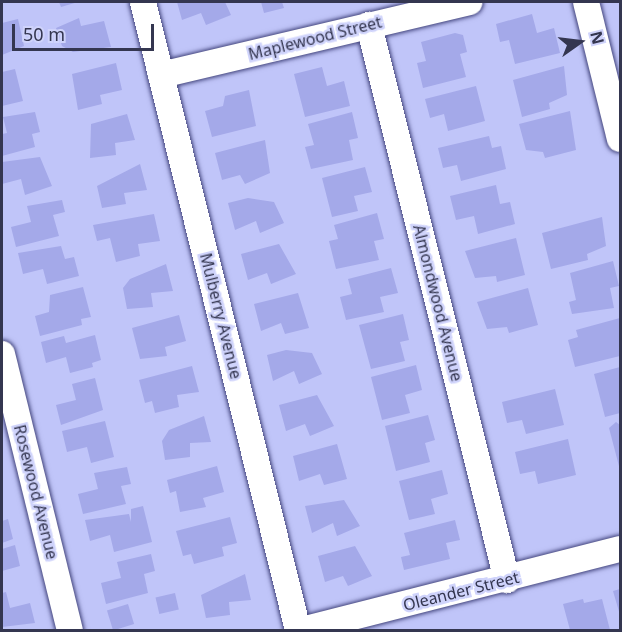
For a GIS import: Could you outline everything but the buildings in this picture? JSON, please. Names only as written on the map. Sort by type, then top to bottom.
[{"type":"street","name":"Mulberry Avenue","points":[[143,2],[300,630]]},
{"type":"street","name":"Maplewood Street","points":[[161,75],[469,2]]},
{"type":"street","points":[[586,2],[621,139]]},
{"type":"street","name":"Almondwood Avenue","points":[[369,25],[507,580]]},
{"type":"street","name":"Rosewood Avenue","points":[[2,354],[5,383],[70,630]]},
{"type":"street","name":"Oleander Street","points":[[300,630],[507,580],[621,549]]}]
